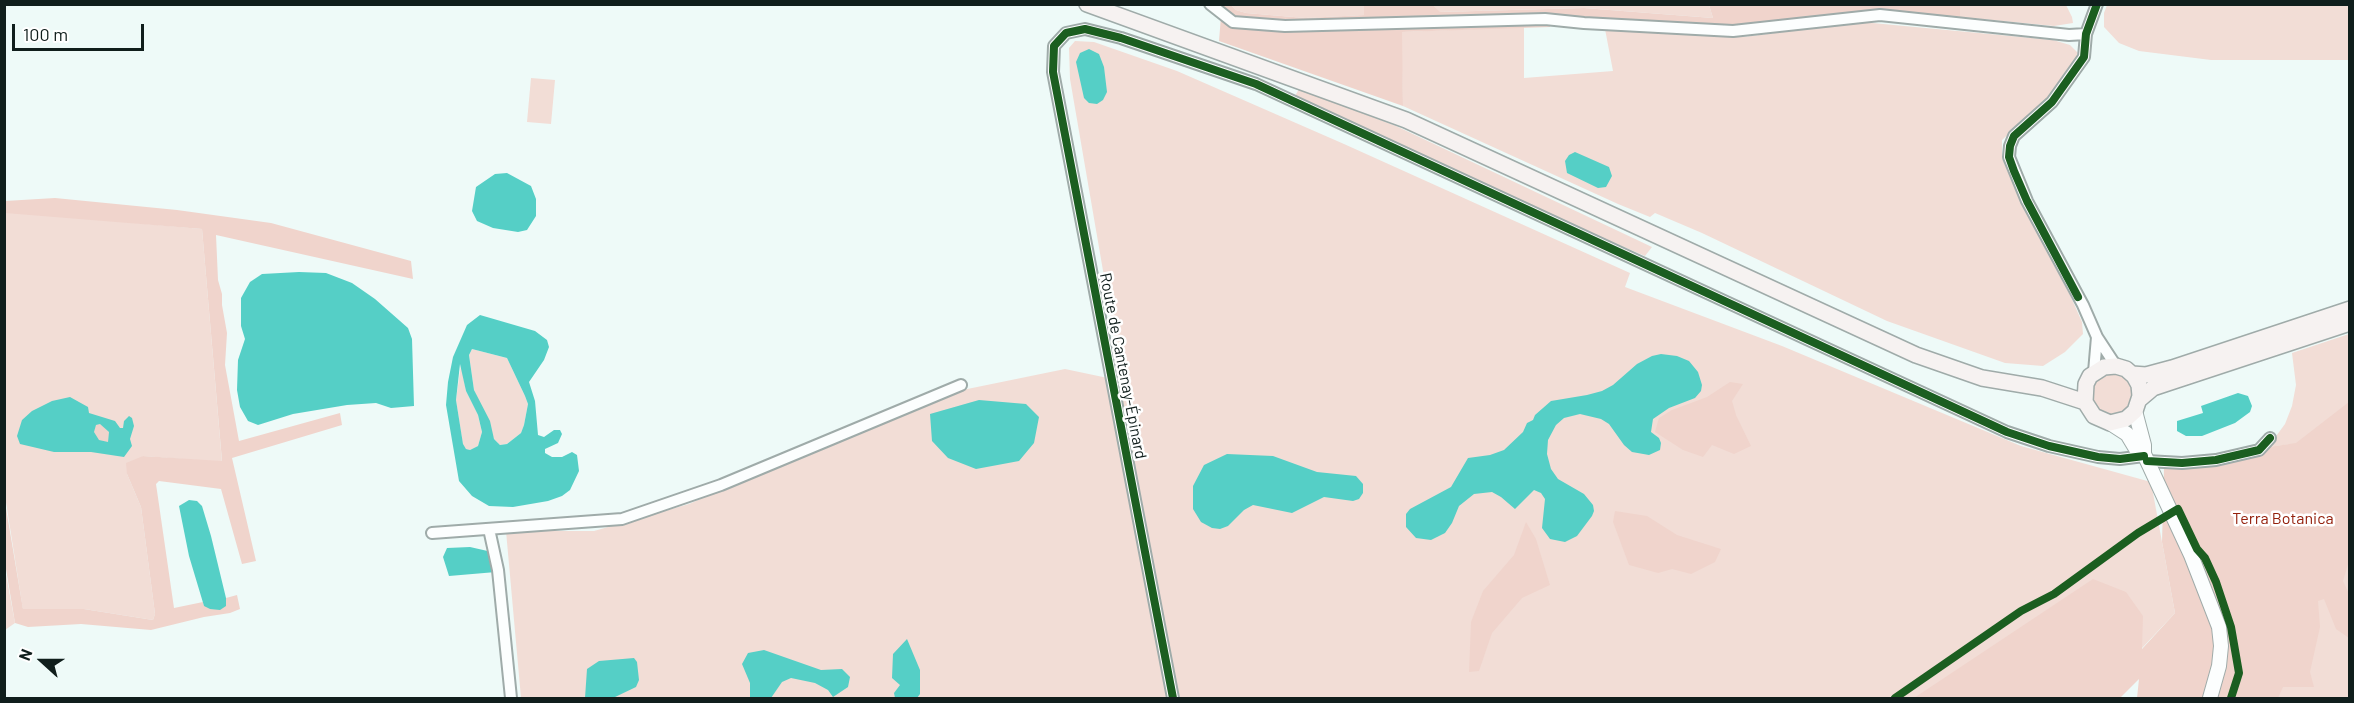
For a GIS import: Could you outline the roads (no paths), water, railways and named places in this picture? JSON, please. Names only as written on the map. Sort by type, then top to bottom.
[{"type":"main road","points":[[1087,4],[1406,120],[1916,355],[1982,378],[2042,388],[2085,402],[2094,416],[2110,423],[2126,419],[2152,388],[2279,340],[2349,309]]},
{"type":"main road","points":[[2042,388],[2090,378],[2104,367],[2116,366],[2141,376],[2153,374],[2349,323]]},
{"type":"main road","points":[[2132,374],[2139,386],[2138,405]]},
{"type":"main road","points":[[2085,402],[2090,378]]},
{"type":"street","points":[[1210,4],[1233,22],[1285,26],[1545,19],[1733,31],[1880,15],[2069,35],[2086,34]]},
{"type":"street","points":[[2097,4],[2086,34],[2084,57],[2052,102],[2014,136],[2009,157],[2027,201],[2083,305],[2097,337],[2116,366]]},
{"type":"street","name":"Route de Cantenay-Épinard","points":[[1173,699],[1053,72],[1052,58],[1057,40],[1066,33],[1085,29],[1121,38],[1256,84],[2007,432],[2049,446],[2098,457],[2120,459],[2145,457]]},
{"type":"street","points":[[2090,378],[2097,337]]},
{"type":"street","points":[[432,533],[622,519],[721,485],[961,385]]},
{"type":"street","points":[[2138,405],[2140,434],[2145,457]]},
{"type":"street","points":[[2110,423],[2127,434],[2145,457],[2192,555],[2219,627],[2221,646],[2219,666],[2210,699]]},
{"type":"street","points":[[2145,457],[2182,463],[2216,460],[2252,453],[2265,445],[2270,438]]},
{"type":"street","points":[[489,529],[498,570],[511,699]]},
{"type":"water","points":[[1089,49],[1099,54],[1104,67],[1107,92],[1103,100],[1097,104],[1089,103],[1084,98],[1076,62],[1080,53]]},
{"type":"water","points":[[1575,152],[1609,167],[1612,176],[1606,187],[1598,188],[1567,173],[1565,161]]},
{"type":"water","points":[[507,173],[531,186],[536,199],[536,216],[527,230],[518,232],[493,228],[477,221],[472,211],[476,187],[495,174]]},
{"type":"water","points":[[326,273],[352,283],[375,299],[408,328],[412,339],[414,406],[391,408],[376,403],[347,405],[293,414],[258,425],[248,421],[240,407],[237,390],[238,360],[245,339],[241,326],[241,298],[250,282],[262,274]]},
{"type":"water","points":[[480,315],[535,331],[547,340],[549,347],[544,360],[529,382],[535,401],[538,435],[544,437],[554,430],[560,430],[562,434],[558,443],[545,449],[545,453],[552,457],[562,457],[572,452],[577,455],[579,471],[570,490],[562,496],[548,501],[513,507],[489,506],[472,496],[459,481],[446,405],[453,357],[467,325]],"holes":[[[472,349],[507,358],[528,404],[521,433],[507,444],[500,445],[494,439],[490,421],[474,390],[469,355]],[[460,364],[466,391],[478,415],[482,432],[478,446],[470,450],[466,449],[463,444],[456,400]]]},
{"type":"water","points":[[1661,354],[1677,356],[1689,361],[1698,372],[1702,385],[1701,391],[1695,398],[1669,408],[1653,419],[1651,432],[1659,438],[1660,450],[1649,455],[1632,452],[1609,424],[1601,419],[1580,414],[1564,418],[1556,425],[1548,440],[1547,454],[1551,469],[1558,479],[1584,494],[1593,505],[1592,516],[1577,536],[1565,542],[1550,539],[1542,528],[1545,499],[1541,493],[1534,490],[1515,509],[1492,492],[1474,494],[1459,506],[1445,533],[1431,540],[1416,538],[1406,527],[1406,514],[1410,509],[1451,487],[1468,458],[1490,455],[1504,450],[1523,432],[1527,423],[1533,420],[1535,415],[1551,401],[1602,391],[1613,385],[1637,364]]},
{"type":"water","points":[[2238,393],[2248,396],[2252,406],[2250,412],[2235,423],[2202,436],[2186,436],[2177,431],[2177,421],[2203,413],[2201,406]]},
{"type":"water","points":[[70,397],[88,407],[89,413],[115,421],[120,428],[123,428],[124,421],[129,416],[134,426],[130,439],[132,446],[124,457],[91,452],[54,452],[20,444],[17,436],[22,420],[32,411],[52,401]],"holes":[[[100,424],[109,432],[108,442],[99,440],[94,432],[96,425]]]},
{"type":"water","points":[[979,400],[1026,404],[1039,417],[1034,443],[1019,461],[976,469],[948,458],[932,441],[930,414]]},
{"type":"water","points":[[1227,454],[1273,456],[1317,472],[1356,476],[1363,484],[1363,493],[1359,499],[1353,501],[1324,497],[1292,513],[1253,505],[1244,510],[1228,526],[1220,529],[1212,528],[1201,522],[1193,509],[1193,486],[1204,465]]},
{"type":"water","points":[[189,500],[197,501],[202,506],[211,536],[226,598],[226,606],[220,610],[204,606],[189,556],[179,506]]},
{"type":"water","points":[[470,547],[492,552],[496,572],[449,576],[443,557],[447,548]]},
{"type":"water","points":[[907,639],[920,670],[920,694],[917,698],[895,698],[894,693],[900,685],[892,678],[893,654]]},
{"type":"water","points":[[764,650],[821,670],[842,669],[850,677],[848,687],[833,697],[828,690],[815,683],[791,678],[782,682],[771,698],[750,698],[750,683],[742,664],[748,653]]},
{"type":"water","points":[[634,658],[637,662],[639,680],[636,687],[613,698],[585,698],[587,669],[599,661]]},
{"type":"park label","name":"Terra Botanica","points":[[2283,519]]}]
